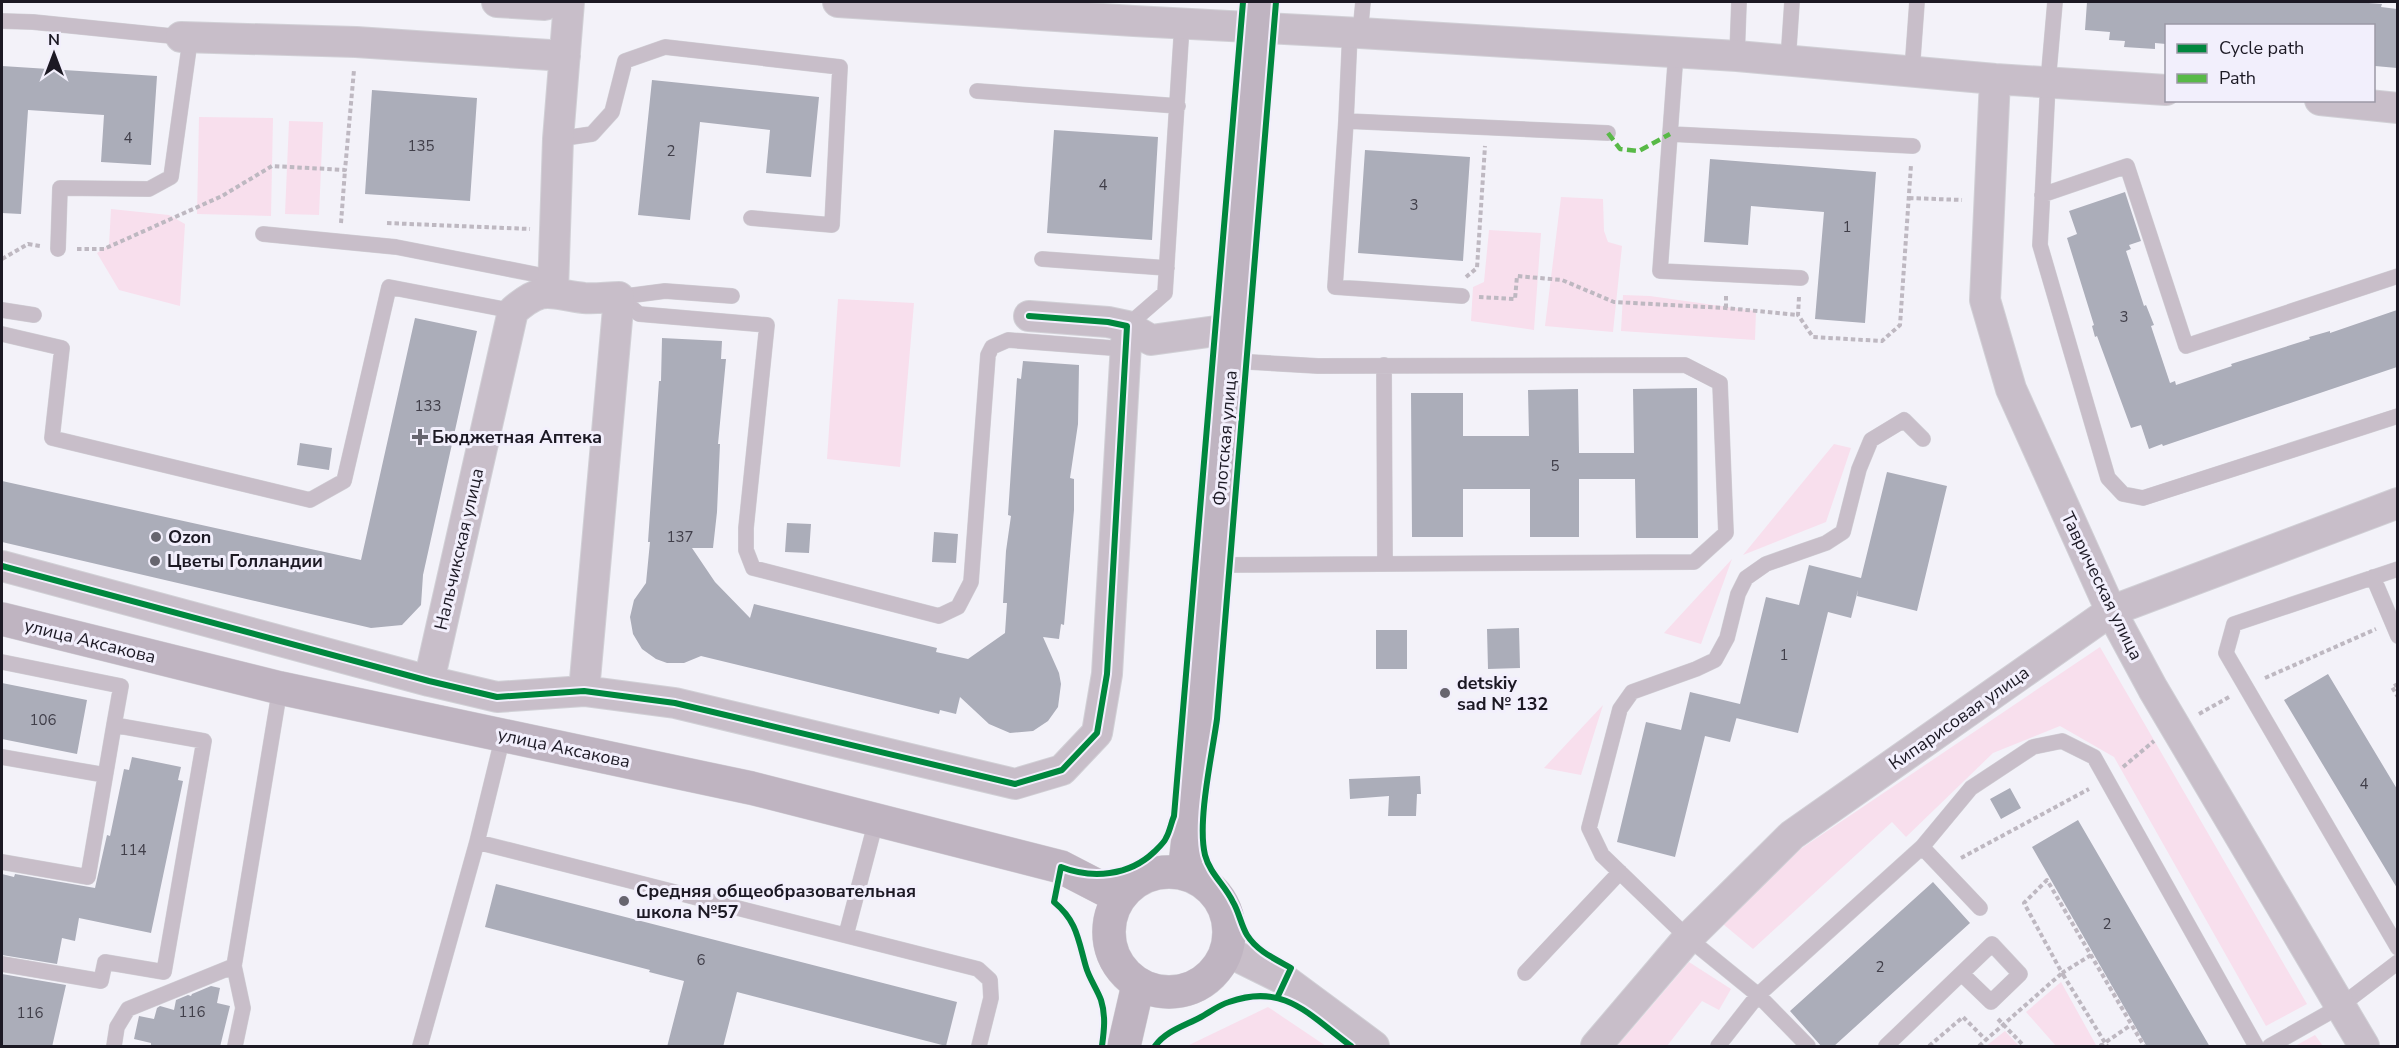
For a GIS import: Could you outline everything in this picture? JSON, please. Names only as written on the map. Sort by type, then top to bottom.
[{"type":"street","points":[[497,2],[545,5],[549,2]]},
{"type":"street","points":[[554,284],[558,139],[569,2]]},
{"type":"street","points":[[838,2],[1086,10],[1182,24],[1262,15],[1355,32],[1737,56],[1995,79],[2165,90]]},
{"type":"street","name":"Флотская улица","points":[[1184,874],[1196,776],[1262,15]]},
{"type":"street","points":[[182,36],[356,42],[565,56]]},
{"type":"street","name":"Таврическая улица","points":[[1995,79],[1985,300],[2012,389],[2111,611],[2153,689],[2364,1047]]},
{"type":"street","points":[[2339,102],[2397,108]]},
{"type":"street","points":[[554,284],[586,298],[619,297],[584,691]]},
{"type":"street","points":[[513,311],[529,297],[554,284]]},
{"type":"street","name":"Нальчикская улица","points":[[429,681],[513,311]]},
{"type":"street","points":[[1029,316],[1108,322],[1126,337],[1151,340],[1216,331],[1233,346]]},
{"type":"street","points":[[2,566],[429,681],[497,697],[584,691],[675,704],[1015,784],[1062,770],[1097,733],[1107,674],[1126,337]]},
{"type":"street","name":"Кипарисовая улица","points":[[1596,1047],[1688,938],[1792,835],[2111,611],[2397,503]]},
{"type":"street","name":"улица Аксакова","points":[[2,619],[280,688],[751,788],[1061,867],[1119,897]]},
{"type":"street","points":[[1166,872],[1184,874],[1206,885],[1218,898],[1226,914],[1229,932],[1226,951],[1219,966],[1206,980],[1190,989],[1173,993],[1138,985],[1123,972],[1113,955],[1108,935],[1111,916],[1119,897],[1132,885],[1148,876],[1166,872]]},
{"type":"street","points":[[1226,951],[1285,980],[1374,1047]]},
{"type":"street","points":[[1124,1047],[1138,985]]},
{"type":"lane","points":[[1363,2],[1355,32],[1346,121],[1335,287],[1462,297]]},
{"type":"lane","points":[[1737,56],[1738,2]]},
{"type":"lane","points":[[1788,61],[1792,2]]},
{"type":"lane","points":[[1912,71],[1917,2]]},
{"type":"lane","points":[[2055,2],[2048,82],[2040,245],[2108,478],[2123,494],[2143,498],[2397,416]]},
{"type":"lane","points":[[2,21],[182,36],[189,48],[171,177],[149,189],[60,188],[58,249]]},
{"type":"lane","points":[[619,297],[639,314],[767,325],[746,528],[746,550],[753,568],[939,615],[958,607],[971,582],[988,355],[993,347],[1008,340],[1126,337],[1165,293],[1182,24]]},
{"type":"lane","points":[[558,139],[592,134],[612,112],[625,61],[665,47],[840,67],[832,225],[751,218]]},
{"type":"lane","points":[[1676,52],[1660,271],[1801,278]]},
{"type":"lane","points":[[977,91],[1178,106]]},
{"type":"lane","points":[[1346,121],[1608,133]]},
{"type":"lane","points":[[1670,134],[1913,146]]},
{"type":"lane","points":[[2042,195],[2127,166],[2186,346],[2397,276]]},
{"type":"lane","points":[[263,234],[396,247],[554,284]]},
{"type":"lane","points":[[1042,259],[1167,268]]},
{"type":"lane","points":[[2,334],[62,348],[52,438],[310,500],[344,482],[389,286],[513,311]]},
{"type":"lane","points":[[619,297],[666,291],[732,296]]},
{"type":"lane","points":[[2,310],[34,315]]},
{"type":"lane","points":[[1214,565],[1694,562],[1726,533],[1720,383],[1685,365],[1318,366],[1233,346]]},
{"type":"lane","points":[[1384,365],[1385,564]]},
{"type":"lane","points":[[1808,1047],[1758,995],[1688,938],[1602,855],[1589,828],[1620,709],[1632,692],[1715,660],[1727,638],[1738,594],[1746,578],[1766,564],[1827,543],[1843,532],[1859,469],[1871,440],[1904,420],[1923,439]]},
{"type":"lane","points":[[2397,569],[2234,624],[2226,653],[2397,948]]},
{"type":"lane","points":[[2373,577],[2397,636]]},
{"type":"lane","points":[[2,662],[121,686],[88,877],[2,862]]},
{"type":"lane","points":[[235,1047],[243,1008],[234,966],[280,688]]},
{"type":"lane","points":[[2,964],[101,981],[105,962],[164,972],[204,741],[114,725]]},
{"type":"lane","points":[[420,1047],[477,842],[503,736]]},
{"type":"lane","points":[[1718,1047],[1758,995],[1922,847],[1971,788],[2033,747],[2062,741],[2094,757],[2256,1047]]},
{"type":"lane","points":[[2,757],[105,775]]},
{"type":"lane","points":[[846,935],[876,821]]},
{"type":"lane","points":[[477,842],[978,969],[990,980],[991,998],[979,1047]]},
{"type":"lane","points":[[1922,847],[1980,908]]},
{"type":"lane","points":[[1525,972],[1620,872]]},
{"type":"lane","points":[[2270,1047],[2339,1006],[2397,962]]},
{"type":"lane","points":[[114,1047],[117,1027],[128,1009],[234,966]]},
{"type":"lane","points":[[1886,1047],[1962,974]]},
{"type":"path","points":[[340,241],[356,42]]},
{"type":"path","points":[[1486,128],[1477,268],[1467,275],[1462,297],[1515,299],[1517,276],[1562,280],[1614,302],[1726,308],[1798,315]]},
{"type":"path","points":[[1801,278],[1798,315],[1813,337],[1882,341],[1900,324],[1913,146]]},
{"type":"path","points":[[2,259],[28,244],[58,249],[104,249],[222,196],[272,166],[345,170]]},
{"type":"path","points":[[377,223],[556,230]]},
{"type":"path","points":[[2397,684],[2392,687],[2397,697]]},
{"type":"path","points":[[2106,1044],[2062,972],[2024,903],[2047,880],[2144,1047]]},
{"type":"path","points":[[1979,1047],[2062,972],[2091,955]]},
{"type":"path","points":[[1929,1047],[1963,1017],[1986,1040]]},
{"type":"path","points":[[2100,1047],[2131,1025]]},
{"type":"shaded area","points":[[199,117],[273,118],[271,216],[197,214]]},
{"type":"shaded area","points":[[289,121],[323,122],[319,215],[285,214]]},
{"type":"shaded area","points":[[1561,197],[1603,199],[1604,231],[1608,242],[1622,246],[1613,332],[1545,326]]},
{"type":"shaded area","points":[[111,209],[169,215],[185,224],[180,306],[119,290],[97,253],[109,245]]},
{"type":"shaded area","points":[[1489,230],[1541,233],[1534,330],[1471,321],[1473,287],[1484,282]]},
{"type":"shaded area","points":[[1623,295],[1650,296],[1756,311],[1755,340],[1621,331]]},
{"type":"shaded area","points":[[838,299],[914,303],[900,467],[827,459]]},
{"type":"shaded area","points":[[1834,444],[1851,448],[1826,522],[1743,555]]},
{"type":"shaded area","points":[[1732,559],[1701,644],[1664,633]]},
{"type":"shaded area","points":[[2100,647],[2307,1004],[2266,1026],[2114,757],[2060,726],[1993,753],[1906,837],[1892,822],[1753,949],[1723,924],[1799,850]]},
{"type":"shaded area","points":[[1603,705],[1581,775],[1544,768]]},
{"type":"shaded area","points":[[1689,962],[1731,989],[1719,1010],[1702,1001],[1667,1046],[1617,1046]]},
{"type":"shaded area","points":[[2061,982],[2096,1045],[2056,1046],[2026,1012]]},
{"type":"shaded area","points":[[1268,1007],[1326,1046],[1187,1046]]},
{"type":"shaded area","points":[[2005,1031],[2019,1046],[1986,1046]]},
{"type":"shaded area","points":[[2315,1035],[2323,1046],[2295,1046]]},
{"type":"building","points":[[2087,2],[2355,2],[2382,4],[2381,7],[2397,9],[2397,68],[2375,66],[2375,24],[2165,24],[2165,44],[2155,43],[2155,49],[2124,47],[2125,41],[2109,40],[2110,32],[2085,30]]},
{"type":"building","points":[[2,66],[157,76],[151,165],[101,162],[104,115],[28,110],[21,214],[2,213]]},
{"type":"building","points":[[652,80],[819,97],[811,177],[766,173],[770,130],[700,122],[690,220],[638,215]]},
{"type":"building","points":[[372,90],[477,98],[470,201],[365,194]]},
{"type":"building","points":[[1054,130],[1158,137],[1152,240],[1047,233]]},
{"type":"building","points":[[1365,150],[1470,157],[1463,261],[1358,253]]},
{"type":"building","points":[[1710,159],[1876,172],[1865,323],[1815,319],[1824,212],[1751,206],[1748,245],[1704,242]]},
{"type":"building","points":[[2125,192],[2141,241],[2129,245],[2131,249],[2126,251],[2144,306],[2146,305],[2154,325],[2151,326],[2170,383],[2175,381],[2176,385],[2232,366],[2231,364],[2310,339],[2309,337],[2330,331],[2330,333],[2397,310],[2397,367],[2149,449],[2141,425],[2131,428],[2097,336],[2095,337],[2092,326],[2094,325],[2067,238],[2077,234],[2069,211]]},
{"type":"building","points":[[415,318],[477,331],[423,575],[421,605],[402,625],[371,628],[2,542],[2,481],[361,560]]},
{"type":"building","points":[[662,338],[722,341],[721,359],[726,359],[718,444],[720,444],[717,512],[713,548],[692,548],[715,582],[750,618],[754,604],[937,648],[936,652],[968,659],[1005,633],[1007,603],[1003,603],[1011,516],[1008,515],[1017,378],[1021,379],[1023,361],[1079,365],[1078,424],[1070,478],[1074,479],[1074,510],[1064,625],[1061,624],[1059,639],[1043,637],[1059,673],[1061,684],[1058,707],[1048,721],[1033,731],[1010,733],[989,724],[960,697],[956,714],[940,710],[939,714],[701,656],[684,663],[667,663],[656,659],[642,649],[633,634],[630,617],[634,600],[646,583],[659,381],[661,381]]},
{"type":"building","points":[[1697,388],[1698,538],[1636,538],[1635,479],[1579,479],[1579,537],[1530,537],[1530,489],[1463,489],[1463,537],[1412,537],[1411,393],[1463,393],[1463,436],[1529,436],[1528,390],[1578,389],[1579,453],[1634,453],[1633,389]]},
{"type":"building","points":[[300,443],[332,448],[329,470],[297,465]]},
{"type":"building","points":[[1887,472],[1947,486],[1917,611],[1857,596],[1858,590],[1851,618],[1828,612],[1798,733],[1736,718],[1730,742],[1705,736],[1675,857],[1617,842],[1646,722],[1681,730],[1690,692],[1740,704],[1766,597],[1799,605],[1809,565],[1861,578]]},
{"type":"building","points":[[787,523],[811,524],[809,553],[785,552]]},
{"type":"building","points":[[934,532],[958,534],[956,563],[932,562]]},
{"type":"building","points":[[1519,628],[1520,668],[1488,669],[1487,629]]},
{"type":"building","points":[[1376,630],[1407,630],[1407,669],[1376,669]]},
{"type":"building","points":[[2328,674],[2397,789],[2397,888],[2284,700]]},
{"type":"building","points":[[2,683],[87,700],[77,754],[2,739]]},
{"type":"building","points":[[132,757],[181,767],[178,780],[183,781],[151,933],[79,918],[75,941],[62,938],[57,964],[2,955],[2,874],[14,877],[15,874],[95,888],[107,835],[110,836],[124,769],[129,770]]},
{"type":"building","points":[[1420,776],[1421,794],[1417,794],[1416,816],[1388,816],[1389,796],[1350,799],[1349,779]]},
{"type":"building","points":[[2010,788],[2021,808],[2001,819],[1990,799]]},
{"type":"building","points":[[2078,820],[2210,1047],[2147,1047],[2032,847]]},
{"type":"building","points":[[1933,882],[1970,923],[1833,1047],[1822,1047],[1790,1011]]},
{"type":"building","points":[[496,884],[957,1002],[946,1046],[737,992],[723,1047],[667,1047],[684,981],[485,927]]},
{"type":"building","points":[[2,974],[66,985],[52,1047],[2,1047]]},
{"type":"building","points":[[211,986],[220,988],[217,1003],[230,1006],[220,1047],[151,1047],[151,1043],[134,1039],[139,1016],[154,1019],[157,1008],[160,1006],[174,1010],[176,1000],[191,996]]},
{"type":"marked path","points":[[1608,133],[1620,149],[1639,151],[1670,134]]},
{"type":"cycle path","points":[[1102,1046],[1103,1006],[1087,971],[1072,924],[1068,916],[1054,902],[1061,867],[1097,874],[1110,873],[1133,866],[1144,860],[1162,844],[1174,816],[1243,2]]},
{"type":"cycle path","points":[[1276,2],[1217,719],[1206,788],[1203,841],[1207,862],[1230,896],[1251,941],[1261,950],[1291,968],[1278,996]]},
{"type":"cycle path","points":[[2,566],[429,681],[497,697],[584,691],[675,703],[1015,784],[1062,770],[1097,733],[1107,674],[1127,326],[1108,322],[1029,316]]},
{"type":"cycle path","points":[[1155,1046],[1170,1033],[1222,1005],[1249,997],[1266,996],[1296,1005],[1351,1046]]},
{"type":"place","name":"Бюджетная Аптека","points":[[420,437]]},
{"type":"place","name":"Ozon","points":[[156,537]]},
{"type":"place","name":"Цветы Голландии","points":[[155,561]]},
{"type":"place","name":"detskiy sad № 132","points":[[1445,693]]},
{"type":"place","name":"Средняя общеобразовательная школа №57","points":[[624,901]]}]
